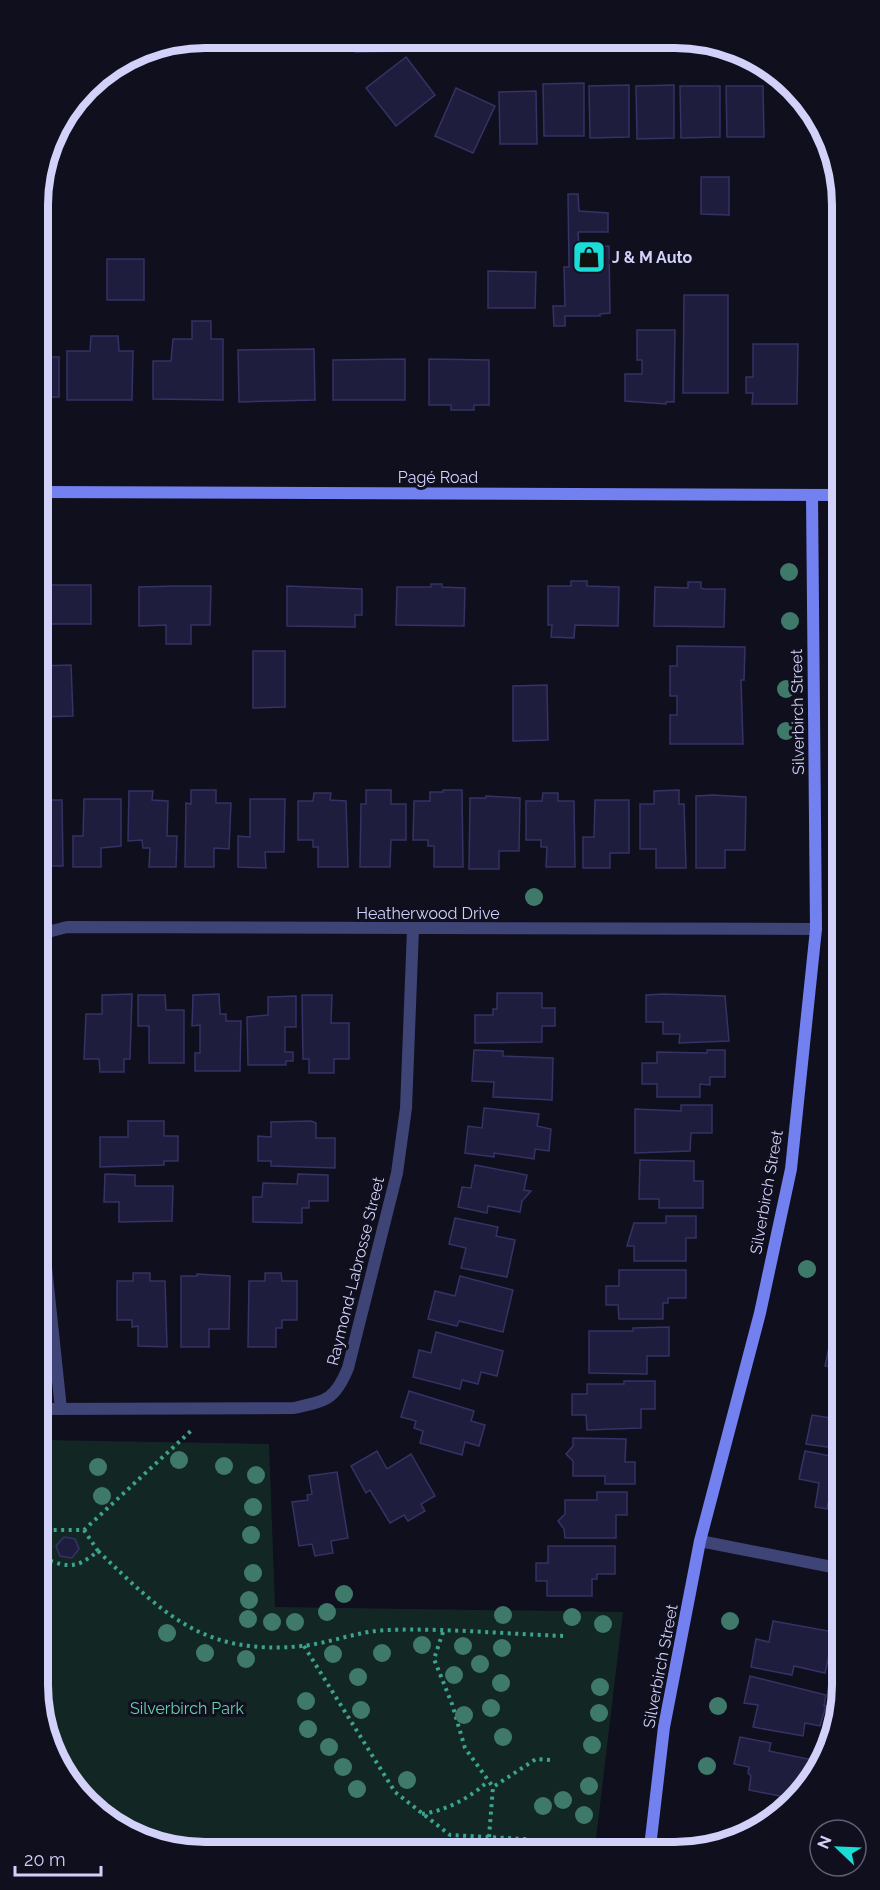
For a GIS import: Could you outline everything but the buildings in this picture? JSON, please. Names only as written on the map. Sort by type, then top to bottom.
[{"type":"street","name":"Pagé Road","points":[[48,492],[832,495]]},
{"type":"street","name":"Silverbirch Street","points":[[651,1842],[664,1727],[700,1541],[760,1313],[791,1169],[816,929],[812,495]]},
{"type":"street","name":"Heatherwood Drive","points":[[48,932],[67,927],[816,929]]},
{"type":"street","name":"Raymond-Labrosse Street","points":[[48,1409],[294,1408],[326,1401],[341,1387],[348,1368],[397,1173],[406,1108],[413,929]]},
{"type":"street","points":[[48,1286],[61,1409]]},
{"type":"street","points":[[700,1541],[832,1567]]},
{"type":"path","points":[[48,1528],[84,1530],[214,1410]]},
{"type":"path","points":[[84,1530],[98,1551],[151,1601],[175,1620],[202,1636],[256,1649],[304,1646],[385,1630],[565,1636]]},
{"type":"path","points":[[48,1560],[66,1567],[85,1562],[98,1551]]},
{"type":"path","points":[[443,1632],[434,1659],[452,1704],[465,1748],[487,1782],[493,1787]]},
{"type":"path","points":[[304,1646],[395,1792],[450,1835],[525,1839],[529,1842]]},
{"type":"path","points":[[493,1787],[536,1759],[550,1760]]},
{"type":"path","points":[[422,1814],[438,1812],[479,1790],[487,1782]]},
{"type":"path","points":[[489,1837],[493,1787]]},
{"type":"green space","name":"Silverbirch Park","points":[[48,1440],[269,1444],[275,1607],[623,1612],[596,1842],[195,1842],[154,1834],[126,1821],[94,1796],[69,1764],[53,1726],[48,1685]]},
{"type":"place","name":"J & M Auto","points":[[589,257]]}]
